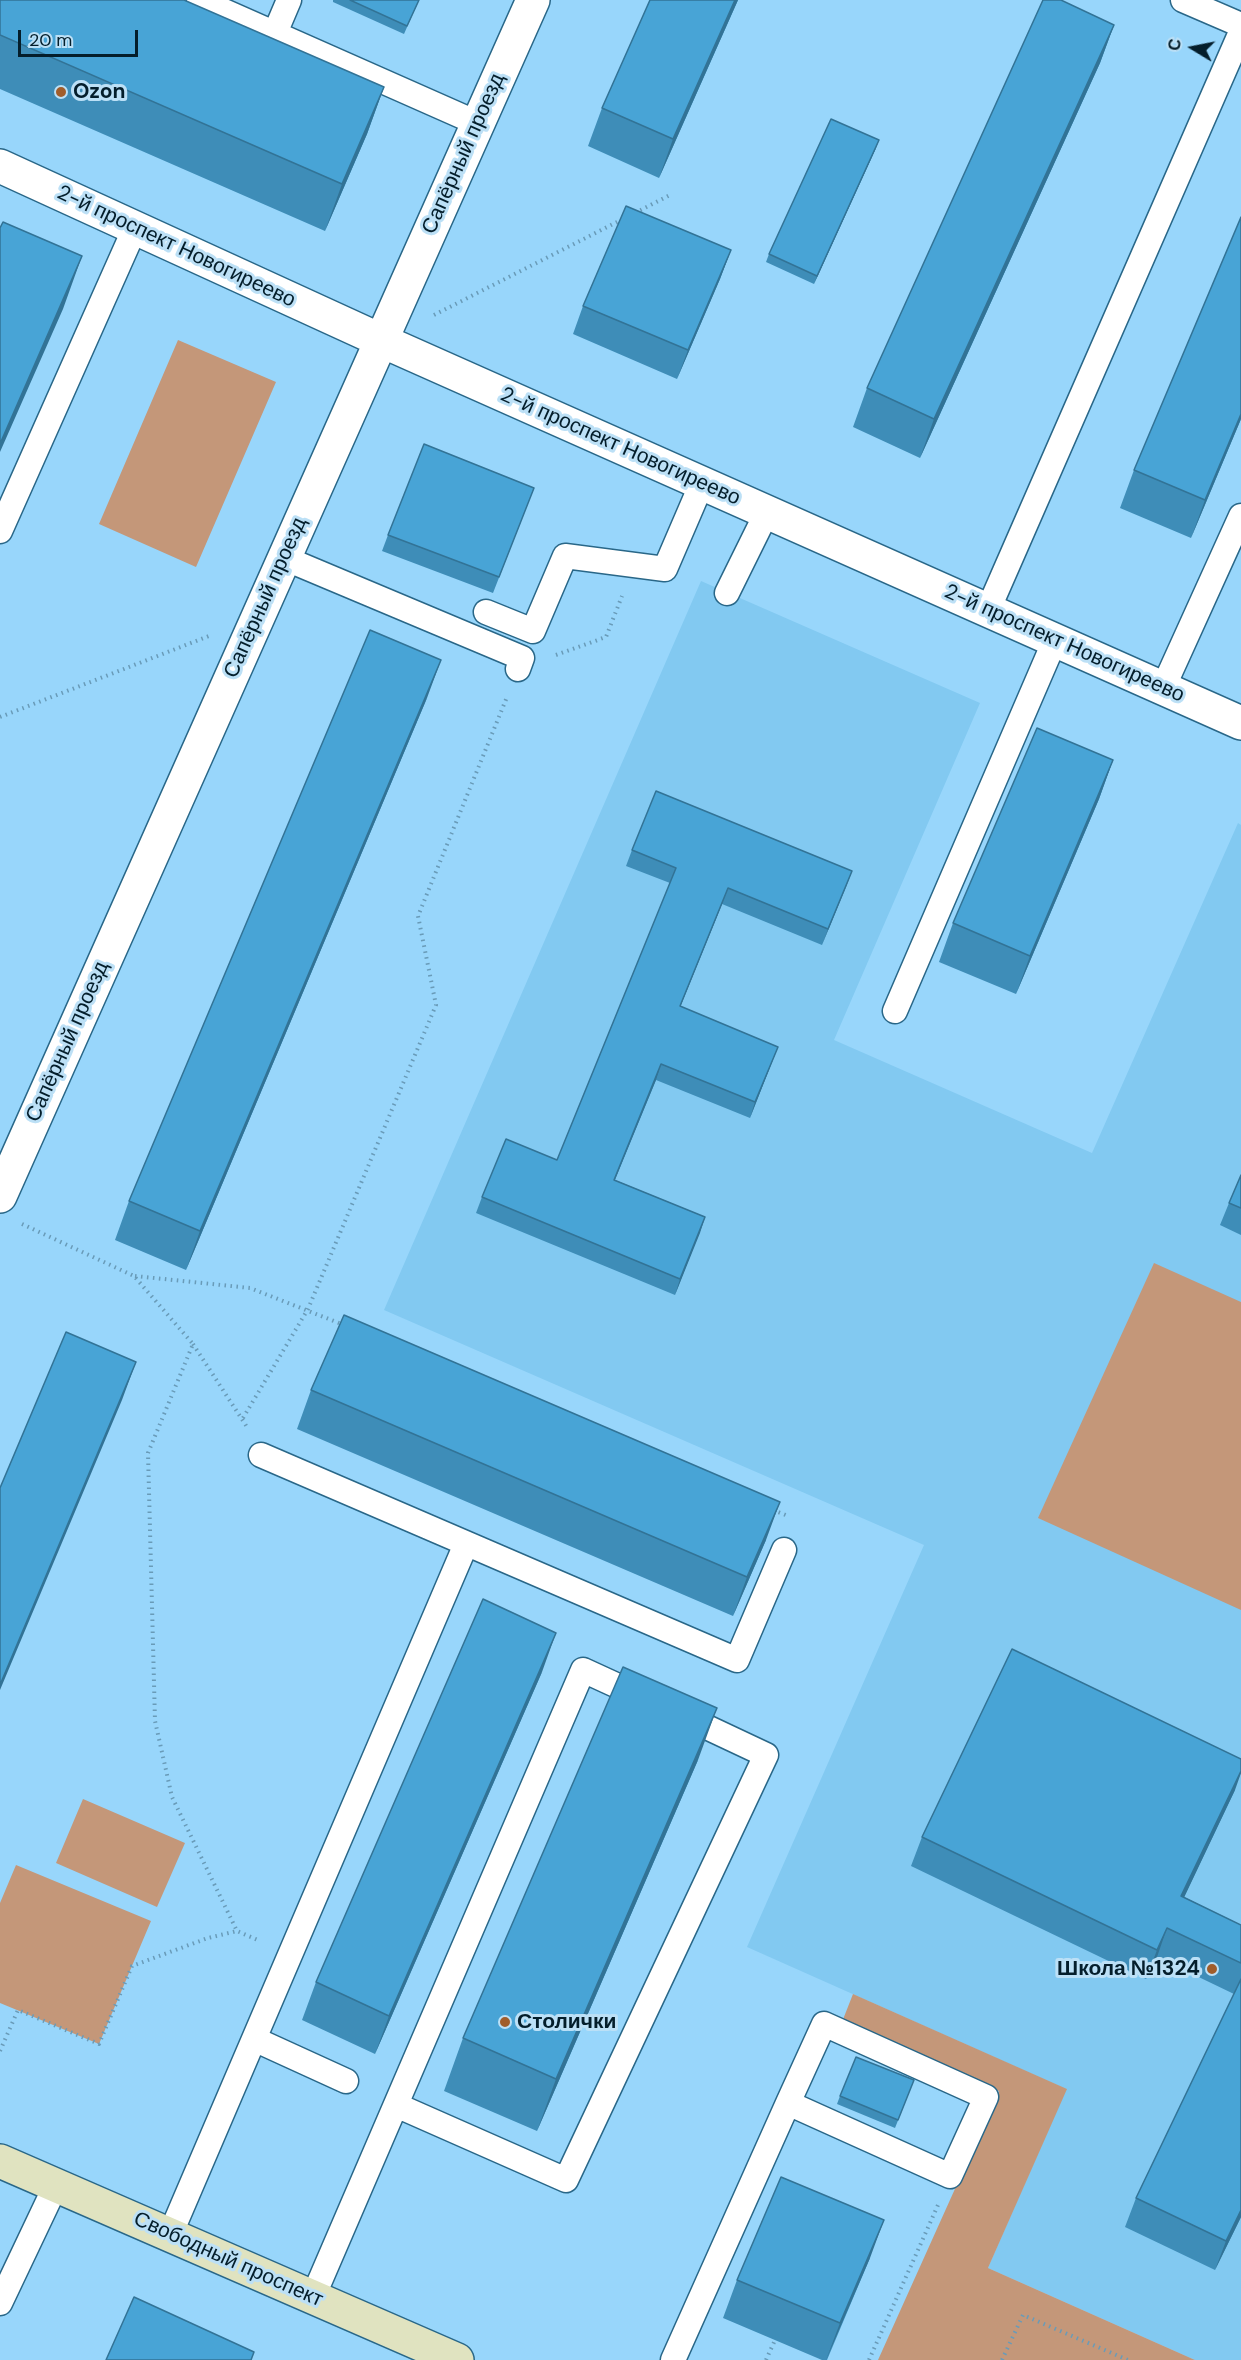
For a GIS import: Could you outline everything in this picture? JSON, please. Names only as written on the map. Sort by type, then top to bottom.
[{"type":"main road","name":"Свободный проспект","points":[[0,2161],[457,2360]]},
{"type":"street","name":"Сапёрный проезд","points":[[0,1196],[533,0]]},
{"type":"street","name":"2-й проспект Новогиреево","points":[[0,166],[380,340],[1241,723]]},
{"type":"lane","points":[[199,0],[477,123]]},
{"type":"lane","points":[[275,33],[289,0]]},
{"type":"lane","points":[[1183,0],[1241,25]]},
{"type":"lane","points":[[988,610],[1241,32]]},
{"type":"lane","points":[[0,531],[135,228]]},
{"type":"lane","points":[[486,612],[533,631],[565,556],[665,568],[702,483]]},
{"type":"lane","points":[[727,593],[766,512]]},
{"type":"lane","points":[[1164,688],[1241,516]]},
{"type":"lane","points":[[284,558],[522,658],[518,669]]},
{"type":"lane","points":[[895,1011],[1055,640]]},
{"type":"lane","points":[[261,1455],[737,1660],[784,1550]]},
{"type":"lane","points":[[170,2235],[466,1544]]},
{"type":"lane","points":[[313,2297],[583,1670],[766,1755],[566,2180],[396,2105]]},
{"type":"lane","points":[[674,2360],[788,2103],[824,2024],[986,2097],[950,2176],[788,2103]]},
{"type":"lane","points":[[254,2039],[346,2080]]},
{"type":"lane","points":[[0,2303],[56,2185]]},
{"type":"path","points":[[425,320],[672,194]]},
{"type":"path","points":[[243,1418],[308,1309],[436,1005],[418,916],[518,669],[606,637],[635,565]]},
{"type":"path","points":[[0,717],[257,617]]},
{"type":"path","points":[[19,1222],[134,1276],[250,1288],[308,1309],[351,1328]]},
{"type":"path","points":[[134,1276],[193,1344],[243,1418],[261,1455]]},
{"type":"path","points":[[193,1344],[148,1454],[155,1721],[172,1797],[237,1930],[290,1955]]},
{"type":"path","points":[[764,1506],[797,1520],[784,1550]]},
{"type":"path","points":[[0,2051],[18,2010],[99,2044],[132,1966],[208,1938],[237,1930]]},
{"type":"path","points":[[869,2360],[950,2176]]},
{"type":"path","points":[[1002,2360],[1023,2315],[1128,2360]]},
{"type":"path","points":[[766,2360],[775,2340]]},
{"type":"shaded area","points":[[178,340],[276,382],[196,567],[99,524]]},
{"type":"shaded area","points":[[701,581],[980,703],[834,1040],[1092,1153],[1238,823],[1241,825],[1241,2360],[1195,2360],[988,2268],[1066,2089],[747,1947],[924,1545],[384,1310]]},
{"type":"shaded area","points":[[1154,1263],[1241,1302],[1241,1610],[1038,1518]]},
{"type":"shaded area","points":[[83,1799],[185,1843],[157,1907],[56,1863]]},
{"type":"shaded area","points":[[16,1865],[151,1921],[99,2044],[0,2003],[0,1903]]},
{"type":"shaded area","points":[[853,1994],[1067,2089],[988,2268],[1195,2360],[878,2360],[999,2091],[842,2022]]},
{"type":"building","points":[[0,0],[184,0],[384,87],[342,184],[0,35]]},
{"type":"building","points":[[350,0],[419,0],[407,26]]},
{"type":"building","points":[[650,0],[735,0],[673,139],[602,108]]},
{"type":"building","points":[[1043,0],[1061,0],[1114,25],[934,419],[867,388]]},
{"type":"building","points":[[831,119],[879,140],[817,276],[769,254]]},
{"type":"building","points":[[626,206],[731,250],[688,350],[583,306]]},
{"type":"building","points":[[1241,217],[1241,414],[1205,500],[1134,470]]},
{"type":"building","points":[[3,222],[82,256],[0,444],[0,228]]},
{"type":"building","points":[[424,444],[534,488],[499,577],[388,535]]},
{"type":"building","points":[[370,630],[441,660],[200,1231],[129,1201]]},
{"type":"building","points":[[1037,728],[1113,760],[1030,956],[953,923]]},
{"type":"building","points":[[656,791],[852,871],[828,929],[728,888],[680,1006],[778,1047],[755,1102],[661,1064],[614,1180],[705,1217],[680,1279],[482,1197],[506,1139],[557,1160],[676,868],[632,850]]},
{"type":"building","points":[[1241,1175],[1241,1208],[1229,1203]]},
{"type":"building","points":[[344,1315],[780,1502],[747,1577],[311,1390]]},
{"type":"building","points":[[66,1332],[136,1362],[0,1685],[0,1488]]},
{"type":"building","points":[[483,1599],[556,1633],[389,2016],[316,1982]]},
{"type":"building","name":"Школа №1324","points":[[1012,1649],[1241,1759],[1241,1771],[1181,1896],[1241,1925],[1241,1963],[1167,1928],[1157,1950],[922,1837]]},
{"type":"building","points":[[623,1667],[717,1708],[556,2079],[463,2038]]},
{"type":"building","points":[[1241,1979],[1241,2210],[1226,2241],[1136,2198]]},
{"type":"building","points":[[856,2057],[914,2080],[898,2120],[840,2096]]},
{"type":"building","points":[[781,2177],[884,2220],[840,2323],[737,2280]]},
{"type":"building","points":[[134,2297],[254,2352],[251,2360],[106,2360]]},
{"type":"place","name":"Ozon","points":[[61,92]]},
{"type":"place","name":"Школа №1324","points":[[1212,1969]]},
{"type":"place","name":"Столички","points":[[505,2022]]}]
